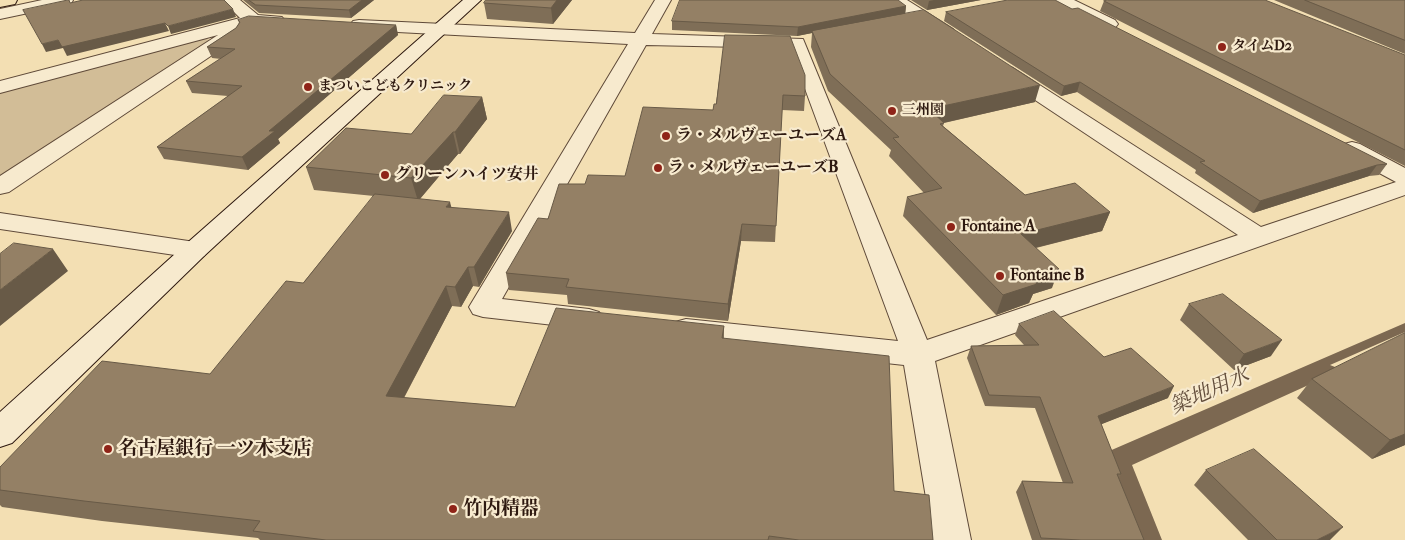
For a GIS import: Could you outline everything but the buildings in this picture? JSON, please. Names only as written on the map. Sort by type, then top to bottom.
[{"type":"highway","points":[[0,2],[9,0]]},
{"type":"street","points":[[0,14],[65,0]]},
{"type":"street","points":[[230,0],[253,20]]},
{"type":"street","points":[[0,433],[195,250],[473,0]]},
{"type":"street","points":[[612,322],[483,307],[663,0]]},
{"type":"street","points":[[896,0],[966,46]]},
{"type":"street","points":[[1061,0],[1123,32]]},
{"type":"street","points":[[0,187],[253,20]]},
{"type":"street","points":[[0,87],[253,20],[291,22]]},
{"type":"street","points":[[340,24],[640,39],[807,41],[918,355],[952,540]]},
{"type":"street","points":[[991,62],[1258,237]]},
{"type":"street","points":[[1334,141],[1405,177]]},
{"type":"street","points":[[661,327],[918,355],[1405,187]]},
{"type":"street","points":[[0,221],[195,250]]},
{"type":"shaded area","points":[[202,38],[210,40],[0,176],[0,93]]},
{"type":"waterway","name":"築地用水","points":[[1143,540],[1112,456],[1405,327]]},
{"type":"waterway","points":[[1154,540],[1124,462],[1330,370]]},
{"type":"place","name":"タイムD2","points":[[1222,47]]},
{"type":"place","name":"まついこどもクリニック","points":[[308,87]]},
{"type":"place","name":"三州園","points":[[892,111]]},
{"type":"place","name":"ラ・メルヴェーユーズA","points":[[666,136]]},
{"type":"place","name":"ラ・メルヴェーユーズB","points":[[658,168]]},
{"type":"place","name":"グリーンハイツ安井","points":[[385,175]]},
{"type":"place","name":"Fontaine A","points":[[951,227]]},
{"type":"place","name":"Fontaine B","points":[[1000,276]]},
{"type":"place","name":"名古屋銀行 一ツ木支店","points":[[108,449]]},
{"type":"place","name":"竹内精器","points":[[453,509]]}]
